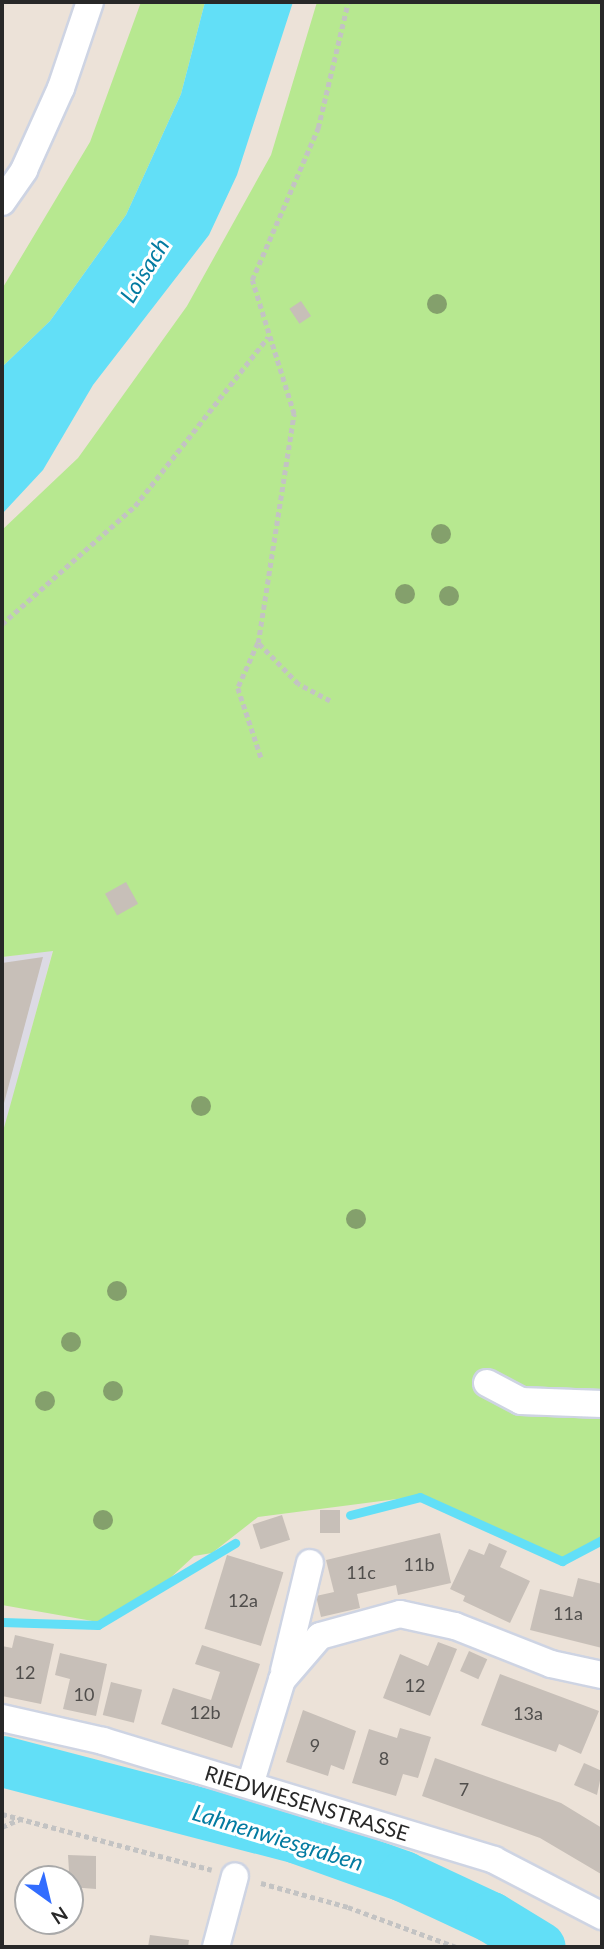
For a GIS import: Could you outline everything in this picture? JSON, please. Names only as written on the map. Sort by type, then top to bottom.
[{"type":"street","points":[[2,202],[24,170],[61,88],[90,2]]},
{"type":"street","points":[[487,1383],[522,1401],[602,1404]]},
{"type":"street","points":[[250,1784],[282,1680],[310,1563]]},
{"type":"street","points":[[282,1680],[320,1636],[400,1614],[455,1626],[551,1664],[602,1675]]},
{"type":"street","name":"RIEDWIESENSTRASSE","points":[[2,1718],[103,1741],[494,1860],[602,1916]]},
{"type":"street","points":[[216,1947],[234,1876]]},
{"type":"path","points":[[262,760],[237,688],[258,643],[294,414],[252,280],[318,128],[348,2]]},
{"type":"path","points":[[2,624],[135,506],[268,337]]},
{"type":"path","points":[[258,643],[298,684],[330,701]]},
{"type":"path","points":[[2,1826],[21,1819]]},
{"type":"shaded area","points":[[53,950],[2,1138],[2,957]]},
{"type":"green space","points":[[141,2],[205,2],[181,94],[126,215],[50,321],[2,367],[2,289],[90,142]]},
{"type":"green space","points":[[317,2],[602,2],[602,1538],[562,1559],[420,1496],[258,1517],[212,1553],[194,1556],[155,1592],[98,1622],[2,1605],[2,1135],[53,951],[2,957],[2,530],[78,458],[187,306],[271,155]]},
{"type":"water","name":"Loisach","points":[[205,2],[293,2],[237,175],[209,235],[93,385],[43,470],[2,514],[2,367],[50,321],[126,215],[181,94]]},
{"type":"building","points":[[301,301],[311,316],[299,324],[289,309]]},
{"type":"building","points":[[126,882],[138,904],[117,916],[105,894]]},
{"type":"building","points":[[43,957],[3,1107],[2,1107],[2,963]]},
{"type":"building","points":[[320,1510],[340,1510],[340,1533],[320,1533]]},
{"type":"building","points":[[282,1515],[290,1540],[261,1549],[253,1525]]},
{"type":"building","points":[[440,1533],[451,1583],[398,1595],[396,1585],[357,1594],[360,1608],[321,1617],[316,1596],[334,1592],[326,1560]]},
{"type":"building","points":[[489,1543],[507,1551],[500,1567],[530,1581],[510,1623],[463,1601],[465,1596],[450,1589],[469,1549],[484,1555]]},
{"type":"building","points":[[227,1555],[283,1572],[261,1646],[204,1629]]},
{"type":"building","points":[[578,1578],[602,1584],[602,1648],[530,1630],[540,1589],[573,1597]]},
{"type":"building","points":[[15,1635],[54,1644],[41,1704],[2,1696],[2,1646],[12,1648]]},
{"type":"building","points":[[438,1642],[457,1649],[430,1716],[383,1698],[400,1654],[428,1666]]},
{"type":"building","points":[[202,1645],[260,1664],[232,1748],[161,1724],[173,1688],[211,1700],[220,1672],[195,1664]]},
{"type":"building","points":[[469,1651],[487,1659],[478,1679],[460,1671]]},
{"type":"building","points":[[60,1653],[107,1664],[96,1716],[63,1709],[70,1679],[55,1675]]},
{"type":"building","points":[[500,1674],[599,1711],[581,1754],[559,1744],[556,1752],[481,1725]]},
{"type":"building","points":[[111,1682],[142,1690],[134,1723],[103,1715]]},
{"type":"building","points":[[303,1710],[356,1731],[344,1770],[331,1765],[328,1776],[286,1762]]},
{"type":"building","points":[[400,1728],[431,1737],[418,1778],[403,1774],[396,1796],[352,1783],[369,1729],[397,1738]]},
{"type":"building","points":[[435,1758],[561,1803],[602,1828],[601,1874],[540,1838],[422,1796]]},
{"type":"building","points":[[584,1763],[602,1771],[597,1795],[574,1785]]},
{"type":"building","points":[[68,1855],[96,1856],[96,1889],[84,1888],[84,1865],[69,1865]]},
{"type":"building","points":[[150,1935],[189,1940],[188,1947],[148,1947]]},
{"type":"waterway","points":[[350,1515],[420,1497],[562,1561],[602,1540]]},
{"type":"waterway","points":[[2,1622],[98,1625],[235,1543]]},
{"type":"waterway","name":"Lahnenwiesgraben","points":[[2,1761],[297,1838],[403,1876],[491,1917],[540,1947]]}]
